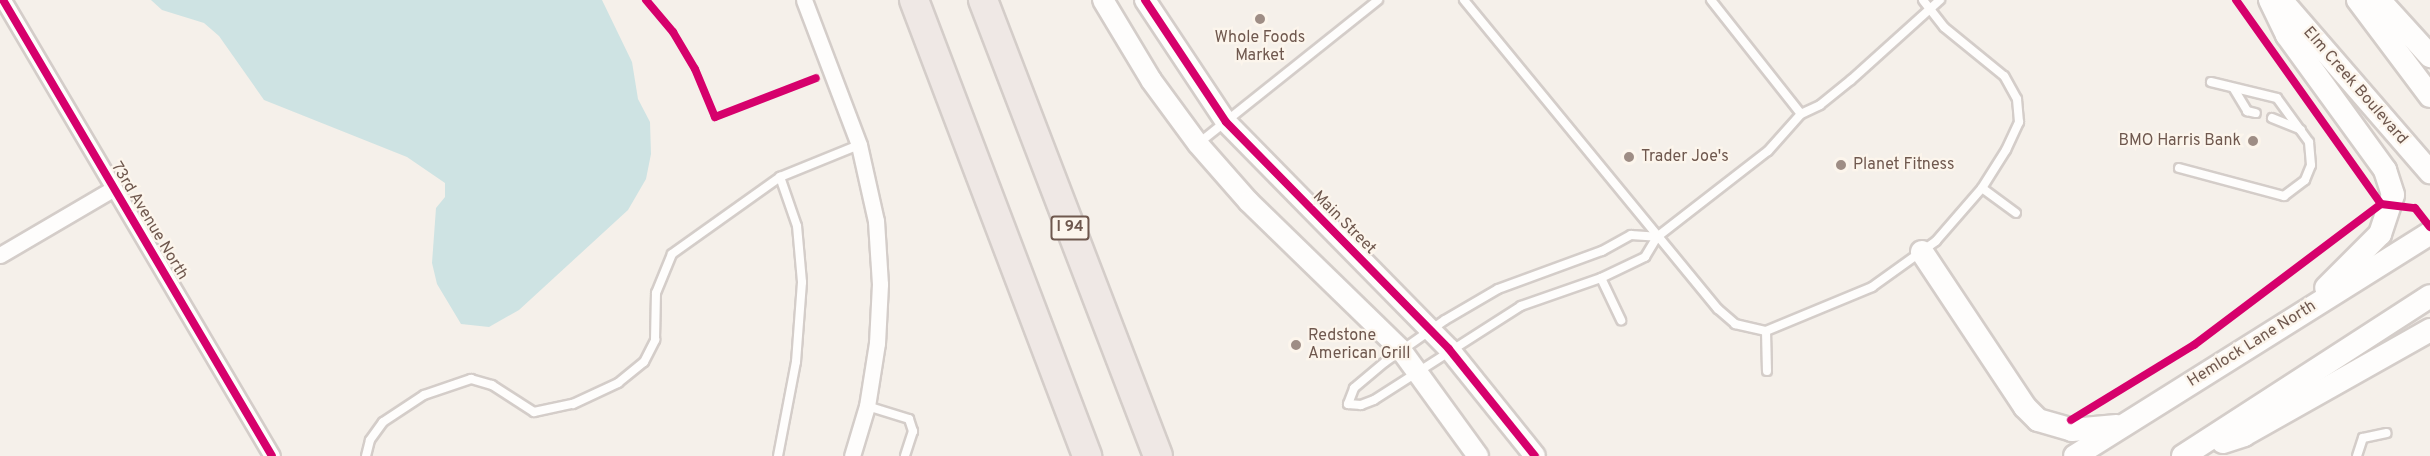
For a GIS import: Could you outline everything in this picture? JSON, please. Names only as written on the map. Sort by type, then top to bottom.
[{"type":"highway","points":[[914,0],[1087,456]]},
{"type":"highway","name":"I 94","points":[[983,0],[1158,456]]},
{"type":"main road","points":[[2270,0],[2287,35],[2381,164],[2393,195],[2380,234],[2297,316]]},
{"type":"main road","name":"Elm Creek Boulevard","points":[[2281,0],[2430,172]]},
{"type":"main road","points":[[2358,0],[2430,96]]},
{"type":"main road","points":[[2379,0],[2430,56]]},
{"type":"main road","name":"Hemlock Lane North","points":[[2076,456],[2430,233]]},
{"type":"main road","points":[[1922,252],[2025,408],[2038,420],[2072,430],[2121,426]]},
{"type":"main road","points":[[2184,455],[2430,297]]},
{"type":"main road","points":[[2184,455],[2244,435],[2430,330]]},
{"type":"street","name":"73rd Avenue North","points":[[3,0],[272,456]]},
{"type":"street","points":[[804,0],[859,145],[876,221],[880,284],[877,343],[867,406],[852,456]]},
{"type":"street","points":[[1102,0],[1151,80],[1198,144],[1249,202],[1401,350],[1478,456]]},
{"type":"street","name":"Main Street","points":[[1146,0],[1227,122],[1430,328],[1535,456]]},
{"type":"street","points":[[0,255],[114,188]]},
{"type":"lane","points":[[1198,144],[1378,0]]},
{"type":"lane","points":[[1464,0],[1657,237],[1735,324],[1766,331],[1857,295],[1936,241],[1982,188],[2019,122],[2017,99],[2004,76],[1931,11],[1923,0]]},
{"type":"lane","points":[[1711,0],[1801,114]]},
{"type":"lane","points":[[1657,237],[1631,235],[1602,251],[1537,272],[1498,289],[1430,328],[1401,350],[1354,388],[1348,404],[1361,405],[1374,400],[1417,369],[1521,306],[1601,278],[1645,257],[1657,237],[1768,151],[1801,114],[1820,105],[1931,11],[1940,0]]},
{"type":"lane","points":[[2179,168],[2284,196],[2305,180],[2311,165],[2309,142],[2277,98],[2258,90],[2234,89],[2211,82]]},
{"type":"lane","points":[[2234,89],[2247,111],[2256,113]]},
{"type":"lane","points":[[2272,118],[2302,130]]},
{"type":"lane","points":[[366,456],[370,440],[383,422],[424,395],[471,380],[492,385],[534,412],[573,404],[618,382],[644,362],[655,340],[656,292],[672,254],[780,177],[859,145]]},
{"type":"lane","points":[[778,456],[796,362],[802,282],[797,226],[780,177]]},
{"type":"lane","points":[[1982,188],[2016,213]]},
{"type":"lane","points":[[1601,278],[1621,320]]},
{"type":"lane","points":[[1766,331],[1767,371]]},
{"type":"lane","points":[[867,406],[909,419],[913,431],[905,456]]},
{"type":"lane","points":[[2357,456],[2363,438],[2386,433]]},
{"type":"shaded area","points":[[151,0],[602,0],[632,62],[638,99],[650,122],[651,154],[646,179],[628,210],[519,310],[489,327],[461,324],[437,284],[432,263],[436,208],[445,197],[445,183],[407,157],[264,100],[219,36],[204,23],[162,10]]},
{"type":"cycle path","points":[[3,0],[272,456]]},
{"type":"cycle path","points":[[646,0],[673,32],[695,69],[715,117],[816,78]]},
{"type":"cycle path","points":[[1145,0],[1226,122],[1449,349],[1535,456]]},
{"type":"cycle path","points":[[2236,0],[2381,204],[2415,208],[2430,227]]},
{"type":"cycle path","points":[[2071,420],[2194,345],[2381,204]]},
{"type":"place","name":"Whole Foods Market","points":[[1260,19]]},
{"type":"place","name":"BMO Harris Bank","points":[[2253,141]]},
{"type":"place","name":"Trader Joe's","points":[[1629,157]]},
{"type":"place","name":"Planet Fitness","points":[[1841,165]]},
{"type":"place","name":"Redstone American Grill","points":[[1296,345]]}]
